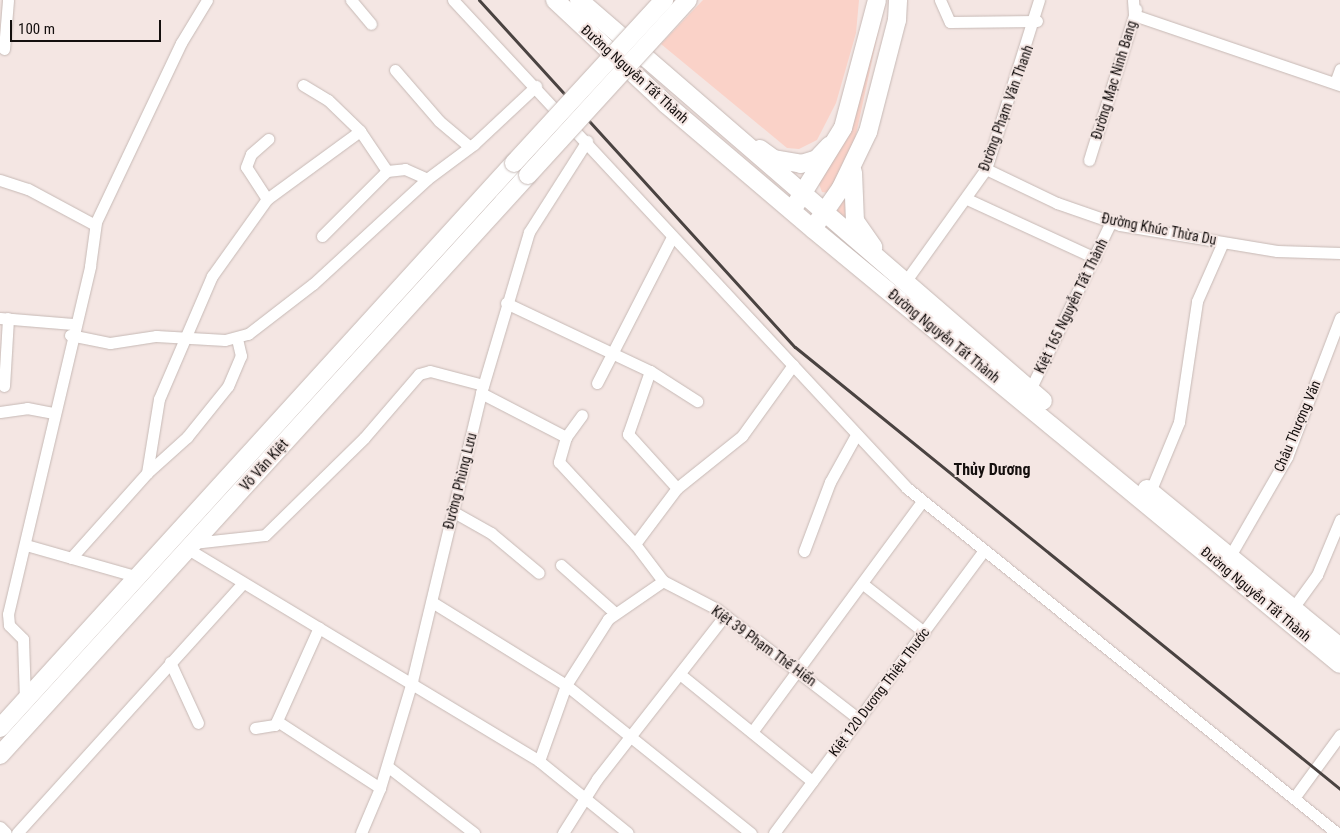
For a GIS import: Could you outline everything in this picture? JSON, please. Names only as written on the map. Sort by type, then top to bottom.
[{"type":"main road","name":"Đường Nguyễn Tất Thành","points":[[555,0],[666,104],[796,202]]},
{"type":"main road","name":"Đường Nguyễn Tất Thành","points":[[580,0],[679,89],[818,222],[1148,497],[1340,664]]},
{"type":"main road","name":"Võ Văn Kiệt","points":[[0,728],[664,0]]},
{"type":"main road","name":"Võ Văn Kiệt","points":[[0,755],[688,0]]},
{"type":"main road","points":[[818,222],[854,164],[868,132],[897,20],[897,0]]},
{"type":"main road","points":[[796,202],[839,137],[875,5]]},
{"type":"main road","points":[[679,89],[774,159],[790,164],[817,159],[839,137]]},
{"type":"main road","points":[[854,164],[855,221],[909,287]]},
{"type":"main road","name":"Đường Nguyễn Tất Thành","points":[[818,222],[909,287],[1026,394]]},
{"type":"main road","name":"Đường Nguyễn Tất Thành","points":[[1148,497],[1230,556],[1340,647]]},
{"type":"main road","points":[[172,539],[190,546]]},
{"type":"main road","points":[[138,577],[152,588]]},
{"type":"street","points":[[4,49],[8,0]]},
{"type":"street","points":[[26,700],[23,639],[7,620],[26,545],[72,330],[90,266],[95,226],[181,43],[207,0]]},
{"type":"street","points":[[351,0],[371,24]]},
{"type":"street","points":[[453,0],[587,141],[672,237],[793,365],[856,436],[922,501],[983,552],[1337,833]]},
{"type":"street","points":[[940,0],[950,22],[1036,21]]},
{"type":"street","name":"Đường Phạm Văn Thanh","points":[[909,287],[986,169],[1036,21],[1040,0]]},
{"type":"street","points":[[1133,0],[1134,15],[1337,84],[1340,69]]},
{"type":"street","name":"Đường Mạc Ninh Bang","points":[[1089,160],[1139,0]]},
{"type":"street","points":[[395,70],[439,121],[470,147]]},
{"type":"street","points":[[303,85],[328,100],[360,131],[386,171]]},
{"type":"street","points":[[4,386],[4,318],[72,330],[110,343],[156,336],[185,340],[237,338],[313,284],[426,179],[470,147],[536,86]]},
{"type":"street","points":[[147,473],[159,399],[185,340],[203,292],[266,199],[360,131]]},
{"type":"street","points":[[266,199],[246,167],[251,154],[268,139]]},
{"type":"street","name":"Đường Phùng Lưu","points":[[361,833],[380,788],[412,681],[482,389],[529,232],[587,141]]},
{"type":"street","points":[[322,236],[386,171],[405,169],[426,179]]},
{"type":"street","name":"Đường Khúc Thừa Dụ","points":[[986,169],[1111,222],[1277,251],[1340,252]]},
{"type":"street","points":[[0,180],[28,189],[95,226]]},
{"type":"street","points":[[967,199],[1095,258]]},
{"type":"street","name":"Kiệt 165 Nguyễn Tất Thành","points":[[1026,394],[1095,258],[1111,222]]},
{"type":"street","points":[[596,382],[672,237]]},
{"type":"street","points":[[1148,497],[1179,422],[1197,301],[1223,242]]},
{"type":"street","points":[[506,304],[650,371],[697,401]]},
{"type":"street","name":"Châu Thượng Văn","points":[[1230,556],[1287,457],[1340,318]]},
{"type":"street","points":[[71,558],[147,473],[187,437],[228,386],[241,356],[237,338]]},
{"type":"street","points":[[636,544],[677,488],[742,436],[793,365]]},
{"type":"street","points":[[190,546],[265,535],[364,438],[419,374],[430,371],[482,389],[566,436]]},
{"type":"street","points":[[650,371],[628,434],[677,488]]},
{"type":"street","points":[[0,412],[27,408],[53,413]]},
{"type":"street","points":[[540,761],[566,685],[615,613],[663,581],[636,544],[558,462],[566,436],[582,416]]},
{"type":"street","points":[[804,551],[830,482],[856,436]]},
{"type":"street","points":[[752,732],[800,670],[922,501]]},
{"type":"street","points":[[452,511],[491,533],[539,573]]},
{"type":"street","points":[[1293,608],[1336,549],[1340,520]]},
{"type":"street","points":[[26,545],[138,577]]},
{"type":"street","points":[[190,546],[242,584],[412,681],[540,761],[628,833]]},
{"type":"street","name":"Kiệt 120 Dương Thiệu Thước","points":[[774,833],[983,552]]},
{"type":"street","points":[[561,566],[615,613]]},
{"type":"street","name":"Kiệt 39 Phạm Thế Hiển","points":[[663,581],[725,615],[800,670],[859,719]]},
{"type":"street","points":[[17,833],[242,584]]},
{"type":"street","points":[[863,584],[924,632]]},
{"type":"street","points":[[432,602],[566,685],[751,833]]},
{"type":"street","points":[[563,833],[585,797],[631,736],[681,675],[725,615]]},
{"type":"street","points":[[255,728],[266,729],[277,721],[319,628]]},
{"type":"street","points":[[170,662],[198,723]]},
{"type":"street","points":[[681,675],[812,781]]},
{"type":"street","points":[[277,721],[380,788]]},
{"type":"street","points":[[1294,798],[1340,735]]},
{"type":"street","points":[[387,766],[474,833]]},
{"type":"street","points":[[0,827],[6,833]]},
{"type":"shaded area","points":[[703,0],[859,0],[856,33],[836,103],[817,140],[799,149],[787,148],[661,44]]},
{"type":"shaded area","points":[[884,5],[852,153],[829,193],[822,192],[819,184],[854,121]]},
{"type":"shaded area","points":[[845,200],[849,222],[836,213]]},
{"type":"railway","points":[[479,0],[795,347],[1340,789]]},
{"type":"district","name":"Thủy Dương","points":[[992,470]]}]
